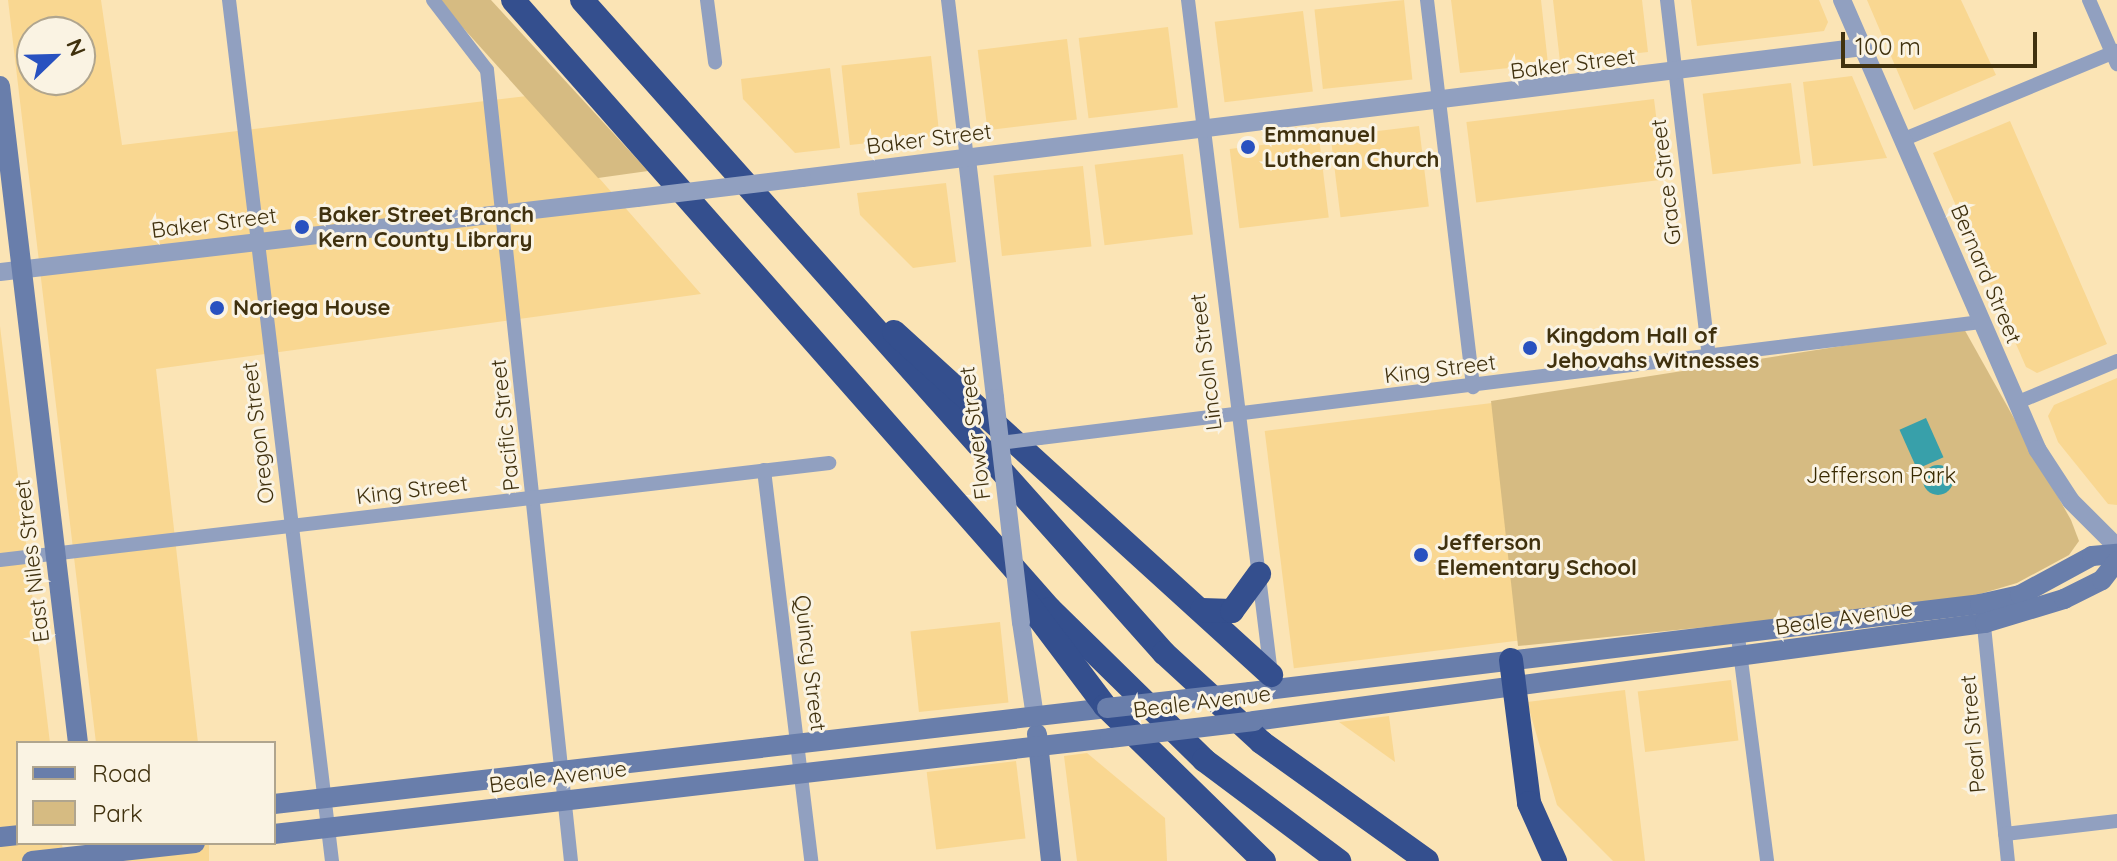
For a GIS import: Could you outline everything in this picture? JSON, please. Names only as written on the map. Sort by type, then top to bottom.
[{"type":"highway","points":[[513,0],[1050,609],[1204,760],[1339,861]]},
{"type":"highway","points":[[582,0],[1164,653],[1261,742],[1427,861]]},
{"type":"highway","points":[[813,257],[1202,610],[1273,681]]},
{"type":"highway","points":[[959,503],[1105,706],[1264,861]]},
{"type":"highway","points":[[1202,610],[1232,611],[1259,574]]},
{"type":"highway","points":[[1511,660],[1529,803],[1555,861]]},
{"type":"main road","name":"East Niles Street","points":[[0,86],[78,741]]},
{"type":"main road","name":"Beale Avenue","points":[[1982,614],[2092,556],[2117,554]]},
{"type":"main road","name":"Beale Avenue","points":[[276,834],[1514,689],[1740,647],[1982,614],[2064,599],[2102,580],[2117,561]]},
{"type":"main road","name":"Beale Avenue","points":[[276,804],[1250,692],[1273,681],[1511,660],[1740,647]]},
{"type":"main road","name":"Lincoln Street","points":[[1273,681],[1279,717]]},
{"type":"main road","name":"Flower Street","points":[[1035,717],[1051,861]]},
{"type":"main road","points":[[32,861],[174,845]]},
{"type":"street","name":"Oregon Street","points":[[229,0],[332,861]]},
{"type":"street","points":[[707,0],[715,62]]},
{"type":"street","name":"Flower Street","points":[[948,0],[1021,622],[1035,717]]},
{"type":"street","name":"Lincoln Street","points":[[1188,0],[1237,415],[1273,681]]},
{"type":"street","points":[[1427,0],[1473,387]]},
{"type":"street","name":"Grace Street","points":[[1667,0],[1709,359]]},
{"type":"street","name":"Bernard Street","points":[[1842,0],[2016,403],[2071,501],[2117,547]]},
{"type":"street","points":[[1902,140],[2115,56],[2089,0]]},
{"type":"street","name":"Pacific Street","points":[[434,1],[486,64],[535,497],[559,771],[571,861]]},
{"type":"street","name":"Baker Street","points":[[0,272],[1676,76],[1863,47]]},
{"type":"street","name":"King Street","points":[[1000,443],[1709,359],[1981,322]]},
{"type":"street","points":[[2016,403],[2117,361]]},
{"type":"street","name":"King Street","points":[[0,560],[829,463]]},
{"type":"street","name":"Quincy Street","points":[[764,470],[811,861]]},
{"type":"street","name":"Pearl Street","points":[[1982,614],[2008,861]]},
{"type":"street","points":[[1740,647],[1767,861]]},
{"type":"street","points":[[2005,834],[2117,821]]},
{"type":"shaded area","points":[[8,0],[101,0],[122,145],[527,96],[701,294],[156,369],[198,741],[96,741],[19,96],[96,96],[96,16],[16,16],[16,68]]},
{"type":"shaded area","points":[[1404,0],[1412,80],[1323,89],[1314,9]]},
{"type":"shaded area","points":[[1451,0],[1541,0],[1548,64],[1460,73]]},
{"type":"shaded area","points":[[1553,0],[1642,0],[1648,52],[1560,62]]},
{"type":"shaded area","points":[[1691,0],[1819,0],[1828,22],[1824,31],[1697,46]]},
{"type":"shaded area","points":[[1867,0],[1961,0],[1996,75],[1914,110]]},
{"type":"shaded area","points":[[1303,11],[1313,91],[1225,102],[1215,22]]},
{"type":"shaded area","points":[[1168,27],[1178,107],[1089,118],[1079,38]]},
{"type":"shaded area","points":[[1067,39],[1077,119],[988,130],[978,50]]},
{"type":"shaded area","points":[[931,56],[939,136],[850,145],[841,65]]},
{"type":"shaded area","points":[[830,68],[840,148],[795,153],[743,99],[741,79]]},
{"type":"shaded area","points":[[1852,76],[1887,158],[1813,166],[1803,82]]},
{"type":"shaded area","points":[[1791,83],[1801,163],[1713,174],[1703,94]]},
{"type":"shaded area","points":[[1654,99],[1664,179],[1476,202],[1466,122]]},
{"type":"shaded area","points":[[2010,121],[2107,344],[2037,373],[2026,367],[1933,153]]},
{"type":"shaded area","points":[[1419,126],[1429,206],[1341,217],[1331,137]]},
{"type":"shaded area","points":[[1319,138],[1329,217],[1239,228],[1230,149]]},
{"type":"shaded area","points":[[1183,154],[1193,234],[1105,245],[1095,165]]},
{"type":"shaded area","points":[[1083,166],[1091,247],[1002,256],[993,175]]},
{"type":"shaded area","points":[[946,183],[956,262],[913,268],[860,215],[857,193]]},
{"type":"shaded area","points":[[0,326],[50,741],[16,741],[16,845],[62,845],[64,861],[0,861]]},
{"type":"shaded area","points":[[2117,378],[2117,505],[2108,504],[2058,442],[2048,416],[2054,405]]},
{"type":"shaded area","points":[[1492,403],[1521,640],[1294,668],[1265,431]]},
{"type":"shaded area","points":[[1000,622],[1008,703],[919,712],[910,631]]},
{"type":"shaded area","points":[[1731,680],[1738,741],[1645,752],[1638,691]]},
{"type":"shaded area","points":[[1625,690],[1645,861],[1613,861],[1557,805],[1527,702]]},
{"type":"shaded area","points":[[1389,716],[1395,762],[1339,722]]},
{"type":"shaded area","points":[[1087,753],[1165,818],[1167,861],[1077,861],[1064,756]]},
{"type":"shaded area","points":[[1016,761],[1026,838],[936,849],[927,772]]},
{"type":"shaded area","points":[[108,845],[209,845],[209,861],[108,861]]},
{"type":"green space","points":[[438,0],[491,0],[648,171],[598,178]]},
{"type":"green space","name":"Jefferson Park","points":[[1963,327],[2071,520],[2079,541],[2069,555],[2017,583],[1953,602],[1518,646],[1491,401]]},
{"type":"water","points":[[1926,418],[1943,457],[1917,469],[1900,430]]},
{"type":"water","points":[[1938,465],[1949,469],[1953,480],[1949,491],[1938,495],[1927,491],[1923,480],[1927,469]]},
{"type":"place","name":"Emmanuel Lutheran Church","points":[[1248,147]]},
{"type":"place","name":"Baker Street Branch Kern County Library","points":[[302,227]]},
{"type":"place","name":"Noriega House","points":[[217,308]]},
{"type":"place","name":"Kingdom Hall of Jehovahs Witnesses","points":[[1530,348]]},
{"type":"place","name":"Jefferson Elementary School","points":[[1421,555]]}]
